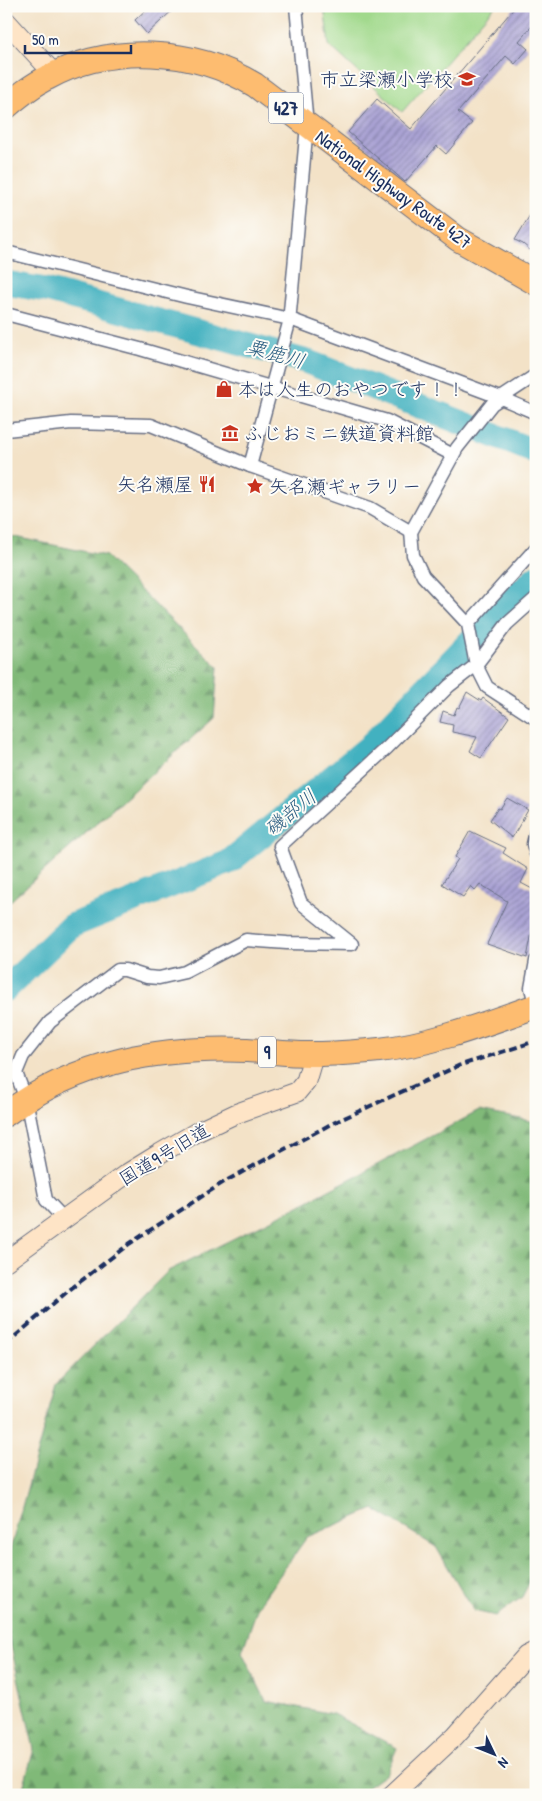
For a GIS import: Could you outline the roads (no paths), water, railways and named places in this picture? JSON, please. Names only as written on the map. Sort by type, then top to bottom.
[{"type":"highway","name":"National Highway Route 427","points":[[6,107],[32,87],[54,74],[77,65],[108,58],[141,54],[176,56],[209,64],[240,77],[269,95],[458,239],[536,283]]},
{"type":"highway","name":"9","points":[[6,1114],[26,1099],[61,1082],[94,1068],[130,1058],[166,1052],[246,1050],[314,1054],[380,1050],[427,1041],[536,1007]]},
{"type":"street","points":[[250,466],[290,321],[307,125],[296,6]]},
{"type":"street","points":[[6,21],[54,74]]},
{"type":"street","points":[[6,252],[290,321],[497,401],[536,412]]},
{"type":"street","points":[[6,314],[273,386],[387,421],[455,451]]},
{"type":"street","points":[[536,375],[497,401],[455,451],[411,532],[413,555],[423,576],[468,624],[476,665],[486,687],[536,718]]},
{"type":"street","points":[[6,430],[71,423],[151,425],[250,466],[370,508],[411,532]]},
{"type":"street","points":[[468,624],[536,548]]},
{"type":"street","points":[[64,1219],[46,1200],[26,1099],[16,1073],[22,1056],[50,1022],[118,970],[159,978],[185,972],[246,940],[352,944],[300,903],[280,846],[387,748],[449,686],[476,665],[507,624],[536,598]]},
{"type":"street","points":[[536,831],[533,844],[536,854]]},
{"type":"street","points":[[536,961],[531,988],[536,1007]]},
{"type":"street","name":"国道9号旧道","points":[[6,1261],[125,1175],[197,1132],[235,1114],[297,1092],[306,1081],[314,1054]]},
{"type":"street","points":[[392,1795],[456,1736],[526,1656],[536,1650]]},
{"type":"waterway","name":"粟鹿川","points":[[6,283],[46,290],[308,362],[536,452]]},
{"type":"waterway","name":"磯部川","points":[[6,989],[71,926],[229,862],[369,747],[508,602],[536,577]]},
{"type":"railway","points":[[6,1344],[68,1291],[129,1244],[224,1182],[331,1124],[458,1066],[536,1041]]},
{"type":"place","name":"市立梁瀬小学校","points":[[467,79]]},
{"type":"place","name":"本は人生のおやつです！！","points":[[224,389]]},
{"type":"place","name":"ふじおミニ鉄道資料館","points":[[230,433]]},
{"type":"place","name":"矢名瀬屋","points":[[207,484]]},
{"type":"place","name":"矢名瀬ギャラリー","points":[[255,486]]}]
